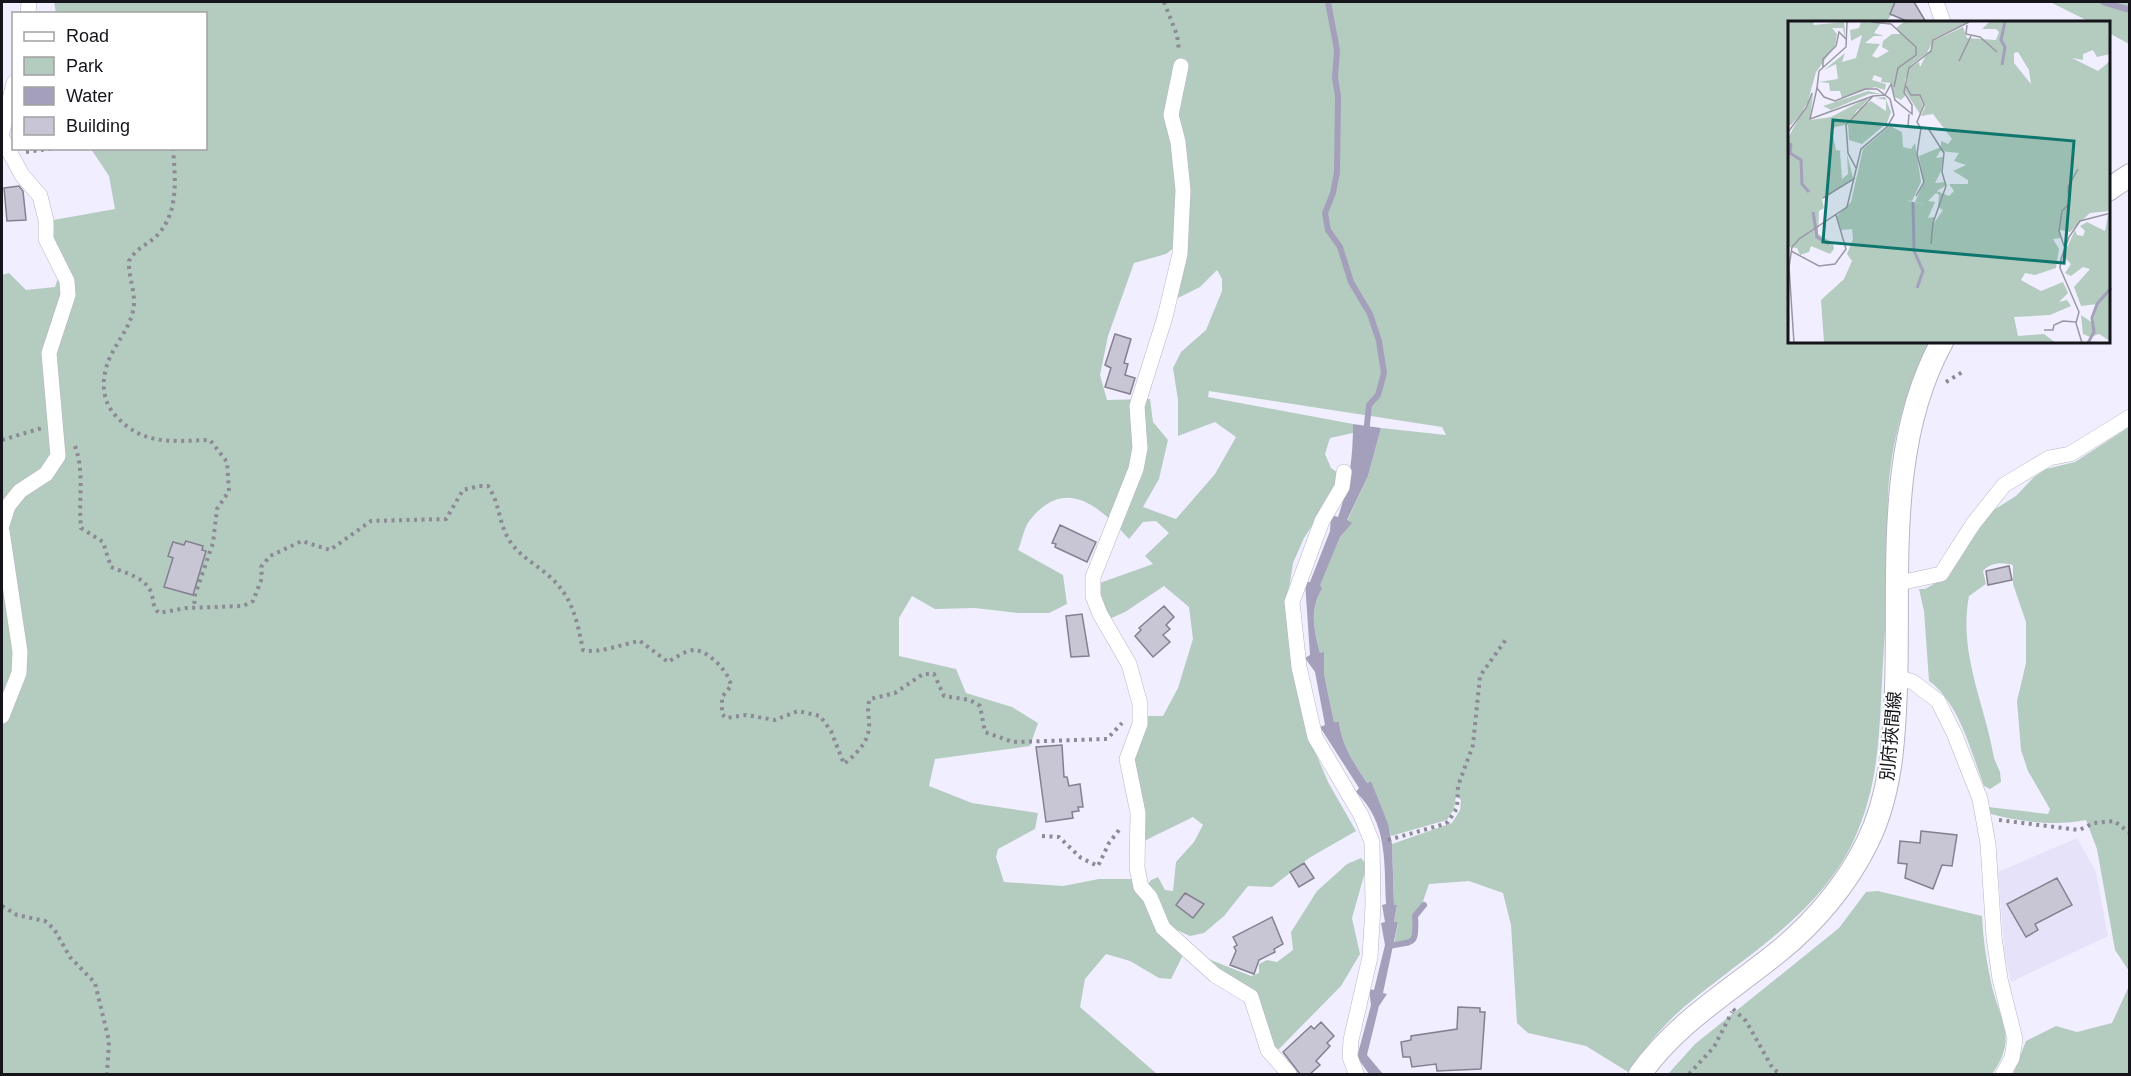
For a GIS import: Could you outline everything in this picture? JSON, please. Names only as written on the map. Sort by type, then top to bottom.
[{"type":"main road","points":[[2110,189],[2130,175]]},
{"type":"main road","name":"別府挾間線","points":[[1640,1074],[1685,1023],[1780,950],[1805,927],[1849,874],[1867,843],[1890,775],[1896,677],[1900,501],[1905,460],[1913,420],[1930,365],[1941,344]]},
{"type":"street","points":[[1936,2],[1943,21]]},
{"type":"street","points":[[1181,66],[1171,115],[1178,142],[1183,190],[1180,254],[1165,317],[1137,406],[1140,448],[1136,469],[1093,577],[1092,586],[1100,614],[1129,664],[1140,704],[1140,724],[1127,759],[1138,813],[1137,868],[1141,887],[1149,897],[1163,928],[1191,951],[1207,969],[1251,997],[1268,1050],[1289,1074]]},
{"type":"street","points":[[2,132],[12,92]]},
{"type":"street","points":[[2,138],[22,175],[40,196],[46,220],[46,239],[66,282],[68,295],[49,353],[58,456],[55,465],[46,474],[20,491],[8,506],[2,525]]},
{"type":"street","points":[[1899,583],[1941,574],[1973,524],[2004,485],[2049,458],[2070,454],[2130,417]]},
{"type":"street","points":[[1344,472],[1342,487],[1322,521],[1292,602],[1299,667],[1315,737],[1361,815],[1372,842],[1373,906],[1370,957],[1351,1040],[1350,1057],[1355,1074]]},
{"type":"street","points":[[2,531],[20,652],[19,673],[2,716]]},
{"type":"street","points":[[1896,677],[1913,682],[1938,701],[1968,766],[1980,799],[2000,979],[2015,1039],[2012,1058],[2003,1074]]},
{"type":"path","points":[[1164,2],[1177,35],[1181,66]]},
{"type":"path","points":[[173,150],[176,193],[162,230],[152,240],[140,245],[129,261],[133,314],[107,363],[104,374],[104,393],[108,408],[135,434],[165,441],[210,440],[227,462],[229,491],[217,509],[213,543],[195,596],[194,608]]},
{"type":"path","points":[[2,440],[54,428],[74,444],[80,458],[81,528],[103,542],[111,567],[144,581],[151,592],[155,609],[159,614],[194,608],[243,606],[253,602],[262,578],[261,567],[270,556],[302,541],[330,550],[370,521],[446,519],[463,490],[488,486],[498,500],[508,538],[522,556],[548,575],[574,608],[582,650],[595,654],[616,644],[640,641],[668,662],[687,651],[702,652],[725,672],[730,680],[730,686],[722,697],[722,714],[726,718],[746,715],[776,720],[798,711],[820,716],[831,731],[844,764],[857,753],[869,730],[867,706],[870,699],[895,693],[918,677],[934,674],[944,696],[970,700],[980,706],[985,732],[1013,742],[1107,739],[1125,719]]},
{"type":"path","points":[[1394,839],[1414,830],[1448,822],[1457,808],[1458,786],[1473,745],[1480,676],[1507,638]]},
{"type":"path","points":[[1983,819],[2079,830],[2094,823],[2114,821],[2130,833]]},
{"type":"path","points":[[1042,836],[1059,837],[1081,858],[1098,866],[1109,843],[1119,830]]},
{"type":"path","points":[[2,906],[17,915],[45,921],[54,929],[70,957],[95,983],[109,1041],[107,1074]]},
{"type":"path","points":[[1689,1074],[1714,1047],[1732,1007],[1746,1021],[1773,1069],[1781,1074]]},
{"type":"shaded area","points":[[2077,838],[2096,872],[2108,936],[2011,982],[2005,956],[1998,872]]},
{"type":"green space","points":[[54,2],[1901,2],[1887,21],[1788,21],[1788,344],[1928,344],[1913,378],[1892,455],[1888,495],[1889,563],[1878,744],[1872,784],[1861,824],[1837,870],[1819,893],[1777,934],[1676,1014],[1628,1072],[1586,1046],[1528,1033],[1517,1023],[1511,925],[1503,893],[1469,881],[1429,884],[1422,904],[1414,916],[1415,929],[1409,943],[1394,943],[1398,923],[1394,922],[1397,906],[1394,905],[1392,844],[1452,823],[1460,810],[1461,800],[1456,796],[1454,809],[1447,820],[1391,836],[1371,781],[1367,783],[1349,754],[1339,722],[1334,722],[1324,674],[1324,653],[1320,653],[1315,628],[1315,605],[1322,589],[1319,585],[1340,537],[1351,523],[1347,521],[1368,476],[1381,428],[1446,435],[1442,427],[1209,391],[1208,397],[1353,424],[1353,433],[1330,438],[1325,454],[1331,468],[1338,473],[1334,491],[1304,538],[1293,563],[1287,602],[1309,737],[1328,782],[1356,831],[1309,858],[1272,887],[1248,886],[1224,916],[1204,933],[1190,936],[1166,925],[1146,887],[1151,880],[1158,877],[1165,890],[1173,891],[1176,862],[1194,842],[1203,825],[1193,817],[1142,842],[1132,769],[1144,716],[1163,716],[1178,688],[1193,639],[1189,607],[1164,586],[1125,612],[1107,620],[1097,584],[1153,564],[1145,556],[1169,533],[1156,521],[1143,522],[1129,539],[1094,507],[1069,498],[1057,499],[1043,507],[1030,520],[1018,550],[1063,575],[1067,604],[1049,613],[1018,613],[975,608],[935,609],[912,596],[899,618],[899,656],[956,669],[966,693],[1012,707],[1038,723],[1030,746],[935,759],[929,786],[972,803],[1038,813],[1035,829],[998,849],[996,857],[1004,882],[1063,886],[1099,879],[1132,879],[1180,947],[1182,957],[1171,979],[1159,978],[1130,961],[1106,954],[1085,979],[1080,1007],[1157,1074],[2,1074],[2,275],[9,273],[26,290],[55,287],[60,272],[48,221],[115,209],[109,176],[92,150],[207,150],[207,12],[56,12]],"holes":[[[1185,239],[1174,300],[1200,287],[1217,270],[1222,279],[1222,291],[1206,330],[1181,352],[1173,368],[1178,400],[1178,436],[1215,422],[1236,437],[1215,474],[1176,519],[1143,507],[1159,479],[1168,440],[1153,422],[1150,399],[1107,400],[1100,375],[1108,336],[1134,263],[1166,254]]]},
{"type":"green space","points":[[2050,2],[2129,2],[2129,44],[2110,34],[2110,21],[2088,21]]},
{"type":"green space","points":[[2129,427],[2129,971],[2115,950],[2097,849],[2086,820],[2063,823],[2026,821],[1991,814],[1988,807],[2048,814],[2050,809],[2028,771],[2021,750],[2017,701],[2026,663],[2026,622],[2013,584],[2013,565],[2005,563],[1990,566],[1983,571],[1986,584],[1969,596],[1967,638],[1970,658],[1994,758],[2000,772],[2001,782],[1990,789],[1984,786],[1957,715],[1940,691],[1929,681],[1924,611],[1919,589],[1925,589],[1944,578],[1992,511],[2016,496],[2034,477],[2046,469],[2075,462]]},
{"type":"green space","points":[[1361,858],[1367,865],[1352,918],[1360,954],[1341,986],[1276,1052],[1264,1021],[1201,956],[1251,976],[1259,973],[1259,964],[1267,960],[1277,962],[1293,950],[1291,932],[1317,891],[1347,864]]},
{"type":"green space","points":[[1878,891],[1982,916],[1988,966],[2006,1038],[2000,1061],[1992,1074],[1668,1074],[1695,1044],[1839,928],[1866,892]]},
{"type":"green space","points":[[2129,986],[2129,1074],[2013,1074],[2026,1041],[2056,1026],[2077,1032],[2112,1023]]},
{"type":"water","points":[[1353,424],[1381,428],[1368,476],[1347,520],[1352,523],[1340,537],[1320,585],[1322,589],[1315,605],[1314,620],[1320,653],[1324,652],[1324,674],[1334,722],[1339,722],[1349,754],[1367,783],[1371,781],[1388,824],[1392,844],[1394,905],[1397,905],[1394,922],[1398,922],[1383,993],[1387,994],[1379,1006],[1367,1055],[1383,1074],[1369,1074],[1357,1057],[1371,1005],[1369,989],[1374,990],[1385,945],[1381,923],[1385,922],[1382,905],[1386,904],[1382,844],[1374,817],[1356,792],[1359,788],[1320,727],[1325,725],[1315,672],[1305,658],[1310,655],[1305,582],[1310,582],[1330,531],[1331,515],[1338,517],[1342,505],[1350,472]]},
{"type":"building","points":[[1895,2],[1914,2],[1925,21],[1907,21],[1890,14]]},
{"type":"building","points":[[19,186],[23,191],[26,220],[7,221],[4,188]]},
{"type":"building","points":[[1115,334],[1131,339],[1124,363],[1128,364],[1125,375],[1135,378],[1130,394],[1105,387],[1111,368],[1105,365]]},
{"type":"building","points":[[1060,525],[1096,542],[1087,562],[1055,547],[1056,544],[1052,543]]},
{"type":"building","points":[[186,541],[203,546],[202,550],[206,551],[193,595],[164,587],[173,558],[168,556],[173,542],[184,545]]},
{"type":"building","points":[[2009,566],[2012,580],[1988,585],[1986,571]]},
{"type":"building","points":[[1164,606],[1174,617],[1166,625],[1170,629],[1163,635],[1170,642],[1153,657],[1135,636],[1141,630],[1139,628]]},
{"type":"building","points":[[1082,614],[1089,656],[1071,657],[1066,616]]},
{"type":"building","points":[[1062,745],[1064,777],[1067,777],[1069,786],[1080,784],[1083,807],[1078,807],[1079,811],[1072,812],[1073,818],[1046,822],[1036,747]]},
{"type":"building","points":[[1921,831],[1957,835],[1952,866],[1942,865],[1933,889],[1905,878],[1907,864],[1898,863],[1900,841],[1920,843]]},
{"type":"building","points":[[1304,863],[1314,878],[1299,887],[1290,872]]},
{"type":"building","points":[[2057,878],[2072,905],[2035,924],[2038,930],[2026,937],[2007,904]]},
{"type":"building","points":[[1185,893],[1204,904],[1193,918],[1176,905]]},
{"type":"building","points":[[1272,917],[1283,944],[1274,949],[1275,952],[1259,960],[1254,974],[1230,965],[1236,951],[1234,947],[1237,945],[1233,937]]},
{"type":"building","points":[[1458,1007],[1480,1008],[1480,1012],[1485,1012],[1481,1069],[1437,1071],[1436,1064],[1412,1067],[1410,1057],[1403,1057],[1401,1042],[1411,1040],[1411,1036],[1457,1029]]},
{"type":"building","points":[[1321,1022],[1334,1036],[1327,1043],[1330,1046],[1316,1061],[1320,1065],[1310,1074],[1300,1074],[1283,1052],[1311,1026],[1314,1029]]},
{"type":"waterway","points":[[1328,2],[1337,50],[1335,78],[1338,96],[1337,172],[1333,193],[1325,213],[1328,230],[1340,247],[1351,282],[1370,314],[1379,341],[1384,373],[1378,395],[1369,405],[1366,434]]},
{"type":"waterway","points":[[2103,2],[2130,10]]},
{"type":"waterway","points":[[1389,946],[1412,941],[1415,933],[1415,916],[1424,905]]}]
